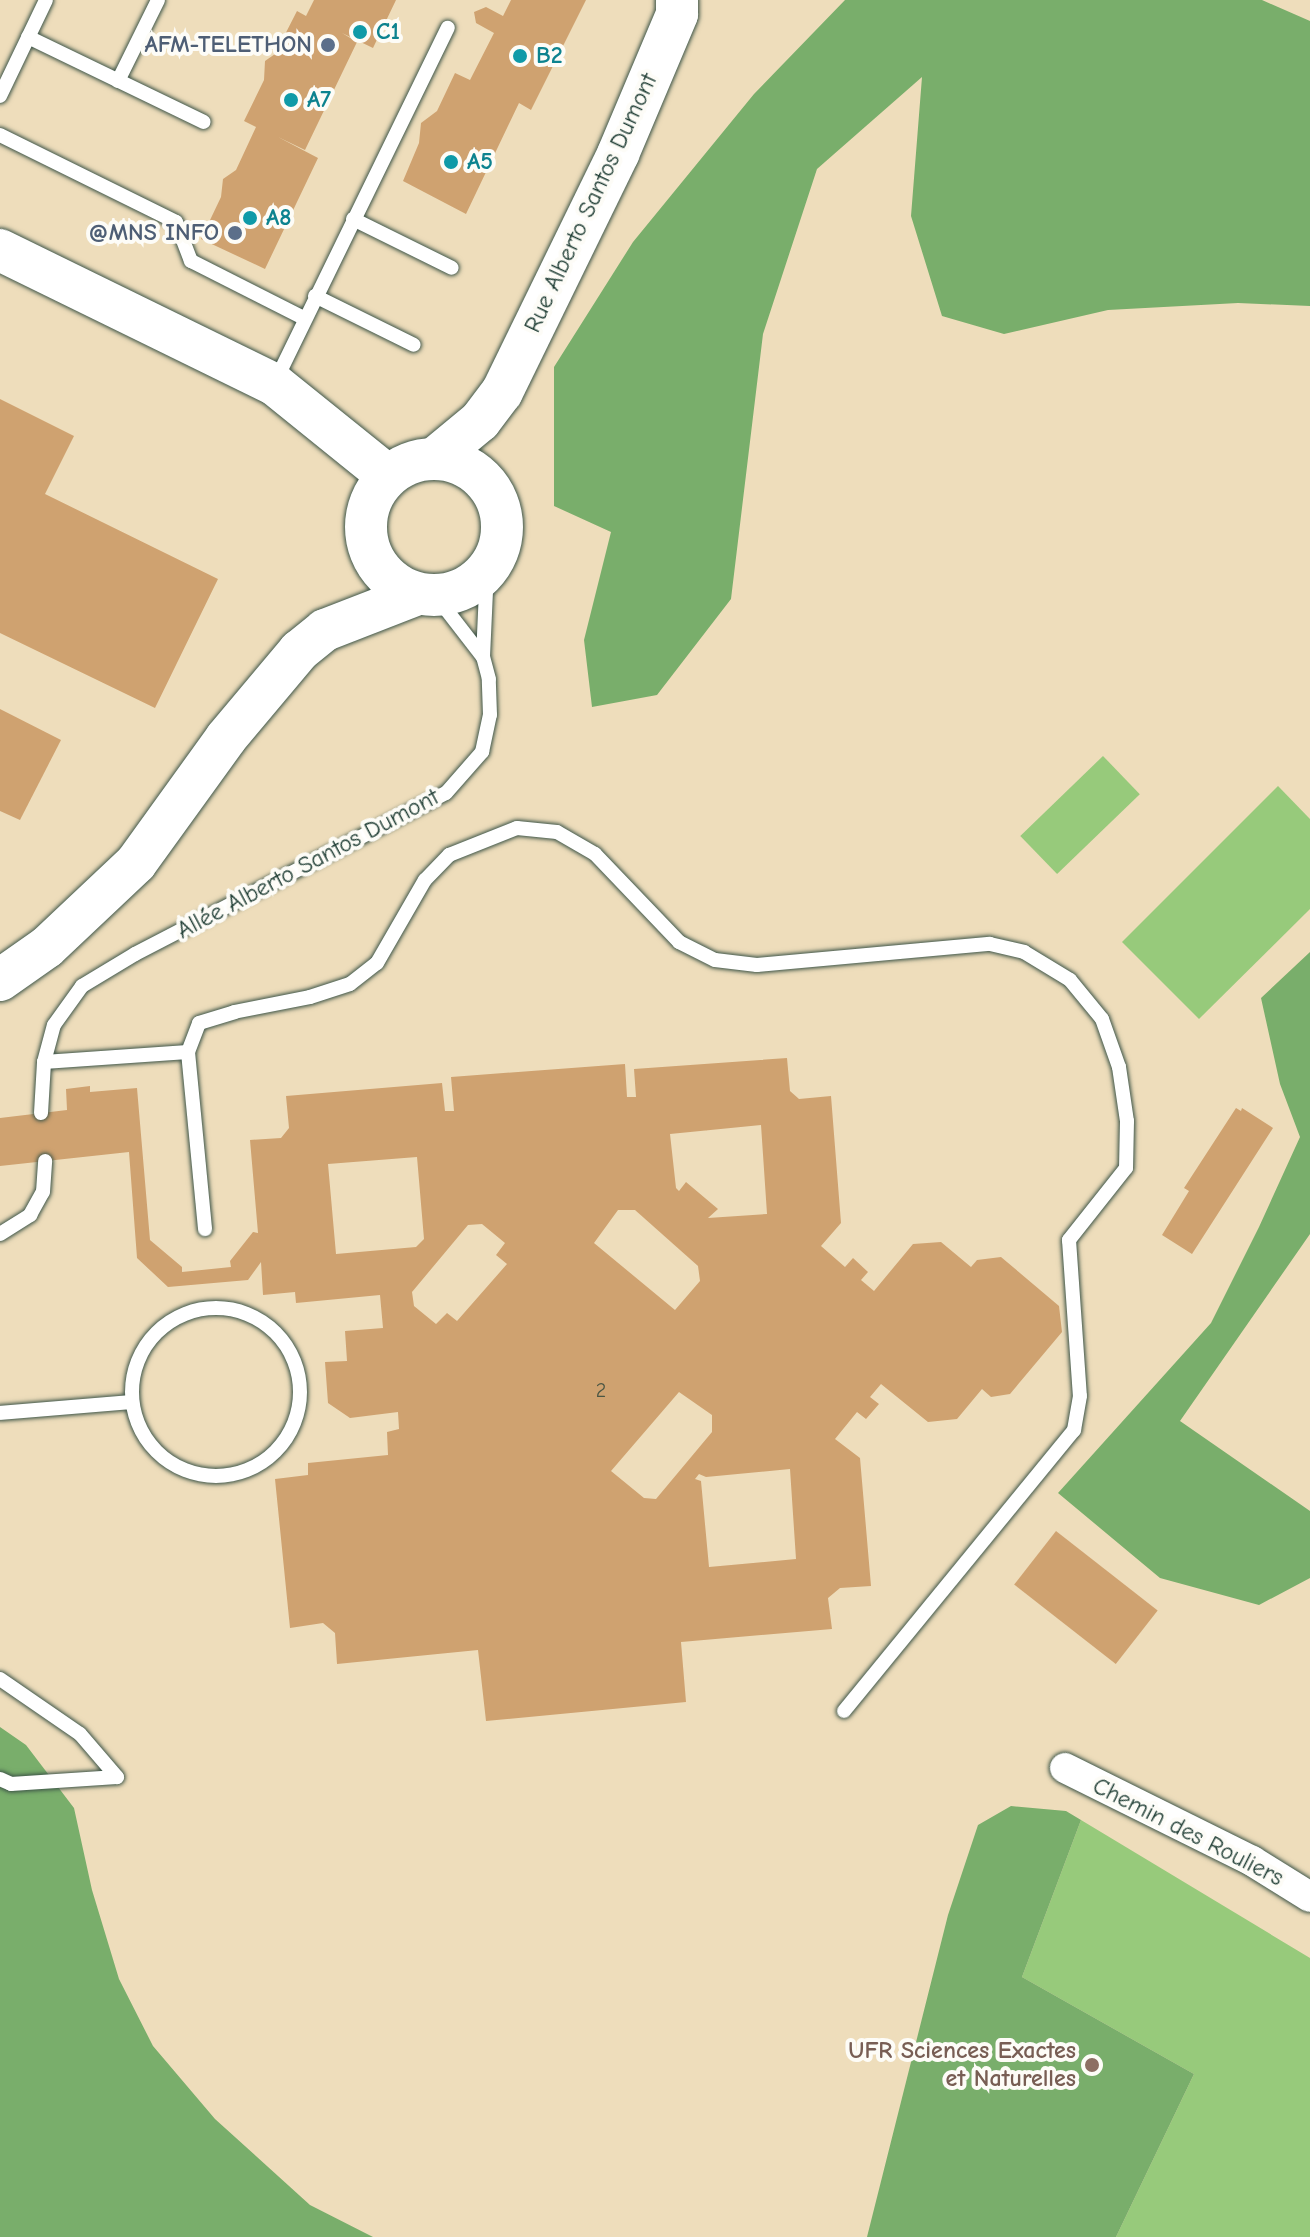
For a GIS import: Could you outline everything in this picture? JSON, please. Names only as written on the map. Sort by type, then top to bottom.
[{"type":"street","name":"Rue Alberto Santos Dumont","points":[[434,459],[480,421],[502,392],[618,154],[682,5]]},
{"type":"street","points":[[0,250],[274,384],[388,476]]},
{"type":"street","name":"Rue Alberto Santos Dumont","points":[[494,495],[491,470],[502,392]]},
{"type":"street","points":[[0,980],[47,947],[136,863],[226,738],[299,651],[325,630],[427,594],[467,586],[487,569],[499,546],[502,520],[494,495],[479,476],[458,463],[434,459],[410,463],[388,476],[372,496],[365,522],[369,548],[379,568],[397,584],[427,594]]},
{"type":"street","points":[[325,630],[369,548]]},
{"type":"street","name":"Chemin des Rouliers","points":[[1065,1768],[1252,1861],[1310,1897]]},
{"type":"lane","points":[[0,96],[46,0]]},
{"type":"lane","points":[[118,81],[158,0]]},
{"type":"lane","points":[[274,384],[448,28]]},
{"type":"lane","points":[[28,37],[204,122]]},
{"type":"lane","points":[[0,135],[176,222],[191,261],[304,318]]},
{"type":"lane","points":[[353,219],[452,268]]},
{"type":"lane","points":[[315,296],[414,345]]},
{"type":"lane","name":"Allée Alberto Santos Dumont","points":[[44,1062],[54,1025],[82,986],[135,954],[446,793],[482,752],[490,715],[489,679],[483,657],[487,569]]},
{"type":"lane","name":"Allée Alberto Santos Dumont","points":[[427,594],[483,657]]},
{"type":"lane","points":[[205,1229],[188,1052],[199,1023],[234,1012],[310,997],[350,984],[377,963],[425,880],[449,855],[517,828],[557,832],[595,854],[679,942],[715,960],[757,965],[990,944],[1024,952],[1070,980],[1102,1019],[1119,1067],[1127,1121],[1126,1168],[1069,1240],[1080,1396],[1074,1430],[844,1711]]},
{"type":"lane","points":[[41,1113],[44,1062],[188,1052]]},
{"type":"lane","points":[[0,1234],[30,1215],[43,1192],[45,1161]]},
{"type":"lane","points":[[221,1307],[250,1315],[274,1331],[292,1354],[300,1382],[299,1409],[290,1434],[273,1455],[251,1469],[225,1477],[199,1475],[174,1466],[153,1449],[138,1427],[131,1402],[133,1373],[145,1345],[165,1324],[191,1311],[221,1307]]},
{"type":"lane","points":[[0,1413],[131,1402]]},
{"type":"lane","points":[[0,1679],[80,1734],[117,1777],[11,1784],[0,1779]]},
{"type":"green space","points":[[845,0],[1262,0],[1310,21],[1310,306],[1238,303],[1108,310],[1004,334],[942,316],[911,216],[922,77],[817,169],[763,334],[731,599],[657,695],[592,707],[584,640],[611,532],[554,506],[554,367],[633,242],[754,94]]},
{"type":"green space","points":[[1103,756],[1140,794],[1057,874],[1020,836]]},
{"type":"green space","points":[[1278,786],[1310,819],[1310,909],[1199,1019],[1122,942]]},
{"type":"green space","points":[[1310,952],[1310,1234],[1180,1421],[1310,1511],[1310,1578],[1259,1605],[1160,1578],[1058,1493],[1211,1323],[1259,1227],[1300,1137],[1280,1084],[1261,998]]},
{"type":"green space","points":[[0,1727],[26,1745],[74,1808],[92,1890],[119,1979],[153,2046],[215,2119],[310,2205],[373,2237],[0,2237]]},
{"type":"green space","points":[[1011,1806],[1066,1811],[1081,1820],[1022,1977],[1194,2074],[1116,2237],[867,2237],[948,1915],[978,1825]]},
{"type":"green space","points":[[1081,1820],[1310,1958],[1310,2237],[1116,2237],[1194,2074],[1022,1977]]},
{"type":"building","points":[[314,0],[396,0],[373,48],[342,33],[357,42],[305,150],[278,137],[318,158],[265,269],[201,239],[221,197],[223,179],[236,170],[256,127],[244,121],[264,80],[265,61],[275,54],[297,11],[306,16]]},
{"type":"building","points":[[511,0],[586,0],[531,110],[519,103],[466,214],[403,181],[419,143],[421,123],[437,111],[455,73],[470,80],[494,33],[476,23],[474,12],[486,7],[503,16]]},
{"type":"building","points":[[0,399],[74,436],[45,494],[218,579],[155,708],[0,633]]},
{"type":"building","points":[[0,709],[61,740],[20,820],[0,811]]},
{"type":"building","points":[[787,1058],[790,1091],[799,1099],[831,1096],[841,1223],[821,1246],[845,1267],[853,1258],[868,1272],[861,1280],[874,1291],[913,1244],[941,1242],[971,1267],[977,1260],[1001,1257],[1059,1306],[1062,1332],[1010,1394],[991,1397],[982,1389],[957,1419],[928,1422],[881,1384],[870,1397],[879,1404],[866,1419],[857,1412],[835,1439],[860,1458],[871,1586],[840,1588],[828,1598],[832,1629],[681,1642],[686,1702],[486,1721],[478,1650],[337,1664],[335,1633],[323,1623],[290,1628],[275,1479],[308,1475],[308,1463],[388,1455],[387,1432],[399,1429],[398,1412],[350,1418],[328,1403],[325,1362],[347,1361],[345,1331],[383,1328],[380,1295],[296,1303],[295,1292],[263,1295],[261,1262],[248,1280],[168,1287],[137,1258],[129,1152],[0,1166],[0,1118],[67,1110],[66,1089],[90,1086],[90,1092],[137,1088],[150,1240],[182,1267],[182,1272],[231,1267],[230,1261],[253,1232],[258,1233],[250,1140],[281,1138],[289,1128],[286,1096],[442,1083],[445,1111],[454,1111],[451,1077],[625,1064],[627,1097],[636,1097],[634,1069]],"holes":[[[761,1125],[767,1214],[708,1218],[718,1209],[686,1182],[679,1191],[676,1188],[670,1134]],[[417,1157],[424,1239],[416,1247],[336,1254],[328,1164]],[[618,1210],[635,1210],[698,1266],[700,1281],[675,1310],[594,1243]],[[482,1224],[505,1243],[496,1255],[507,1264],[457,1321],[447,1313],[436,1324],[414,1306],[412,1292],[468,1225]],[[679,1392],[712,1415],[712,1432],[656,1499],[644,1498],[611,1471]],[[790,1469],[796,1559],[709,1567],[701,1481],[695,1479],[699,1474],[706,1477]]]},
{"type":"building","points":[[1236,1108],[1241,1111],[1242,1108],[1273,1128],[1192,1254],[1162,1235],[1189,1191],[1184,1188]]},
{"type":"building","points":[[1056,1531],[1158,1610],[1116,1664],[1014,1585]]},
{"type":"place","name":"C1","points":[[360,32]]},
{"type":"place","name":"AFM-TELETHON","points":[[328,45]]},
{"type":"place","name":"B2","points":[[520,56]]},
{"type":"place","name":"A7","points":[[291,100]]},
{"type":"place","name":"A5","points":[[451,162]]},
{"type":"place","name":"A8","points":[[250,218]]},
{"type":"place","name":"@MNS INFO","points":[[235,233]]},
{"type":"place","name":"UFR Sciences Exactes et Naturelles","points":[[1092,2065]]}]
